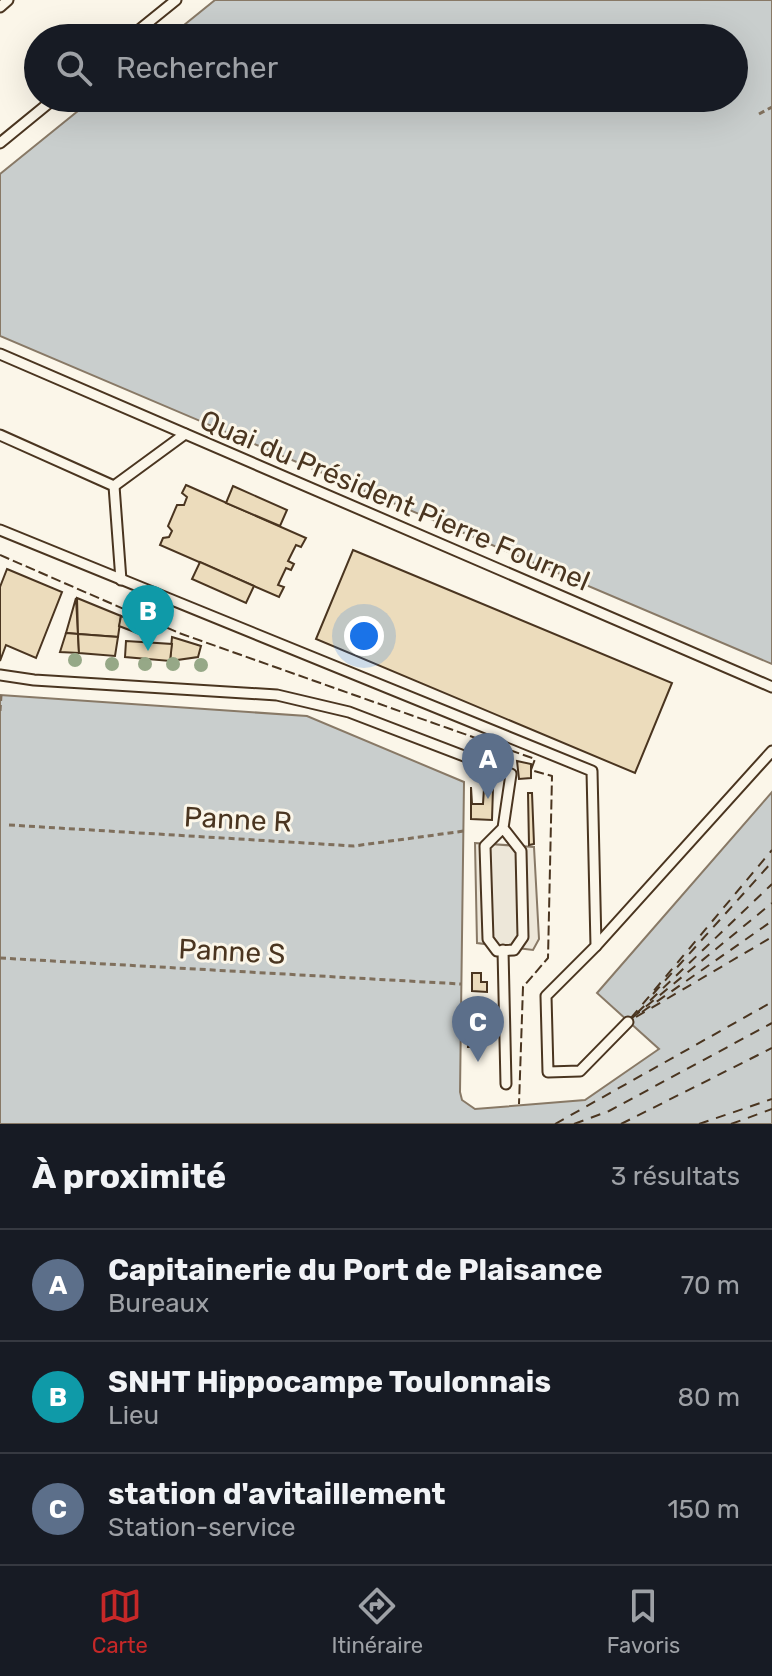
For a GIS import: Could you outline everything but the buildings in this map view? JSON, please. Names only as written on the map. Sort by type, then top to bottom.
[{"type":"lane","points":[[0,7],[8,0]]},
{"type":"lane","points":[[146,24],[176,0]]},
{"type":"lane","points":[[0,143],[38,112]]},
{"type":"lane","name":"Quai du Président Pierre Fournel","points":[[0,354],[772,687]]},
{"type":"lane","points":[[114,486],[185,434]]},
{"type":"lane","points":[[0,435],[114,486]]},
{"type":"lane","points":[[114,486],[121,580]]},
{"type":"lane","points":[[0,530],[592,771],[596,946]]},
{"type":"lane","points":[[0,675],[277,695],[349,712],[511,774],[503,828],[485,846],[488,939],[497,951],[514,950],[523,937],[521,851],[503,828]]},
{"type":"lane","points":[[628,1022],[580,1071],[548,1072],[546,996],[596,946],[772,751]]},
{"type":"lane","points":[[503,950],[506,1084]]},
{"type":"path","points":[[759,114],[772,107]]},
{"type":"path","points":[[0,711],[1,695]]},
{"type":"path","name":"Panne R","points":[[9,825],[354,846],[464,831]]},
{"type":"path","name":"Panne S","points":[[0,958],[461,984]]},
{"type":"shaded area","points":[[215,0],[772,0],[772,664],[0,336],[0,174],[77,112],[748,112],[748,24],[185,24]]},
{"type":"shaded area","points":[[0,695],[307,716],[464,782],[460,1092],[462,1100],[475,1109],[585,1100],[659,1049],[597,993],[772,792],[772,1124],[0,1124]]},
{"type":"shaded area","points":[[475,843],[534,847],[539,939],[533,950],[477,943]]},
{"type":"ferry route","points":[[631,1018],[772,850]]},
{"type":"ferry route","points":[[653,994],[772,862]]},
{"type":"ferry route","points":[[637,1013],[772,884]]},
{"type":"ferry route","points":[[632,1018],[772,903]]},
{"type":"ferry route","points":[[642,1012],[772,921]]},
{"type":"ferry route","points":[[636,1017],[772,937]]},
{"type":"ferry route","points":[[555,1124],[772,1002]]},
{"type":"ferry route","points":[[574,1124],[609,1111],[772,1023]]},
{"type":"ferry route","points":[[621,1124],[772,1048]]},
{"type":"ferry route","points":[[699,1124],[772,1099]]},
{"type":"ferry route","points":[[731,1124],[772,1109]]},
{"type":"fence","points":[[0,555],[179,633],[535,759],[531,770],[552,776],[548,958],[523,987],[519,1104]]},
{"type":"place","name":"SNHT Hippocampe Toulonnais","points":[[148,651]]},
{"type":"place","name":"Capitainerie du Port de Plaisance","points":[[488,799]]},
{"type":"place","name":"station d'avitaillement","points":[[478,1062]]}]
